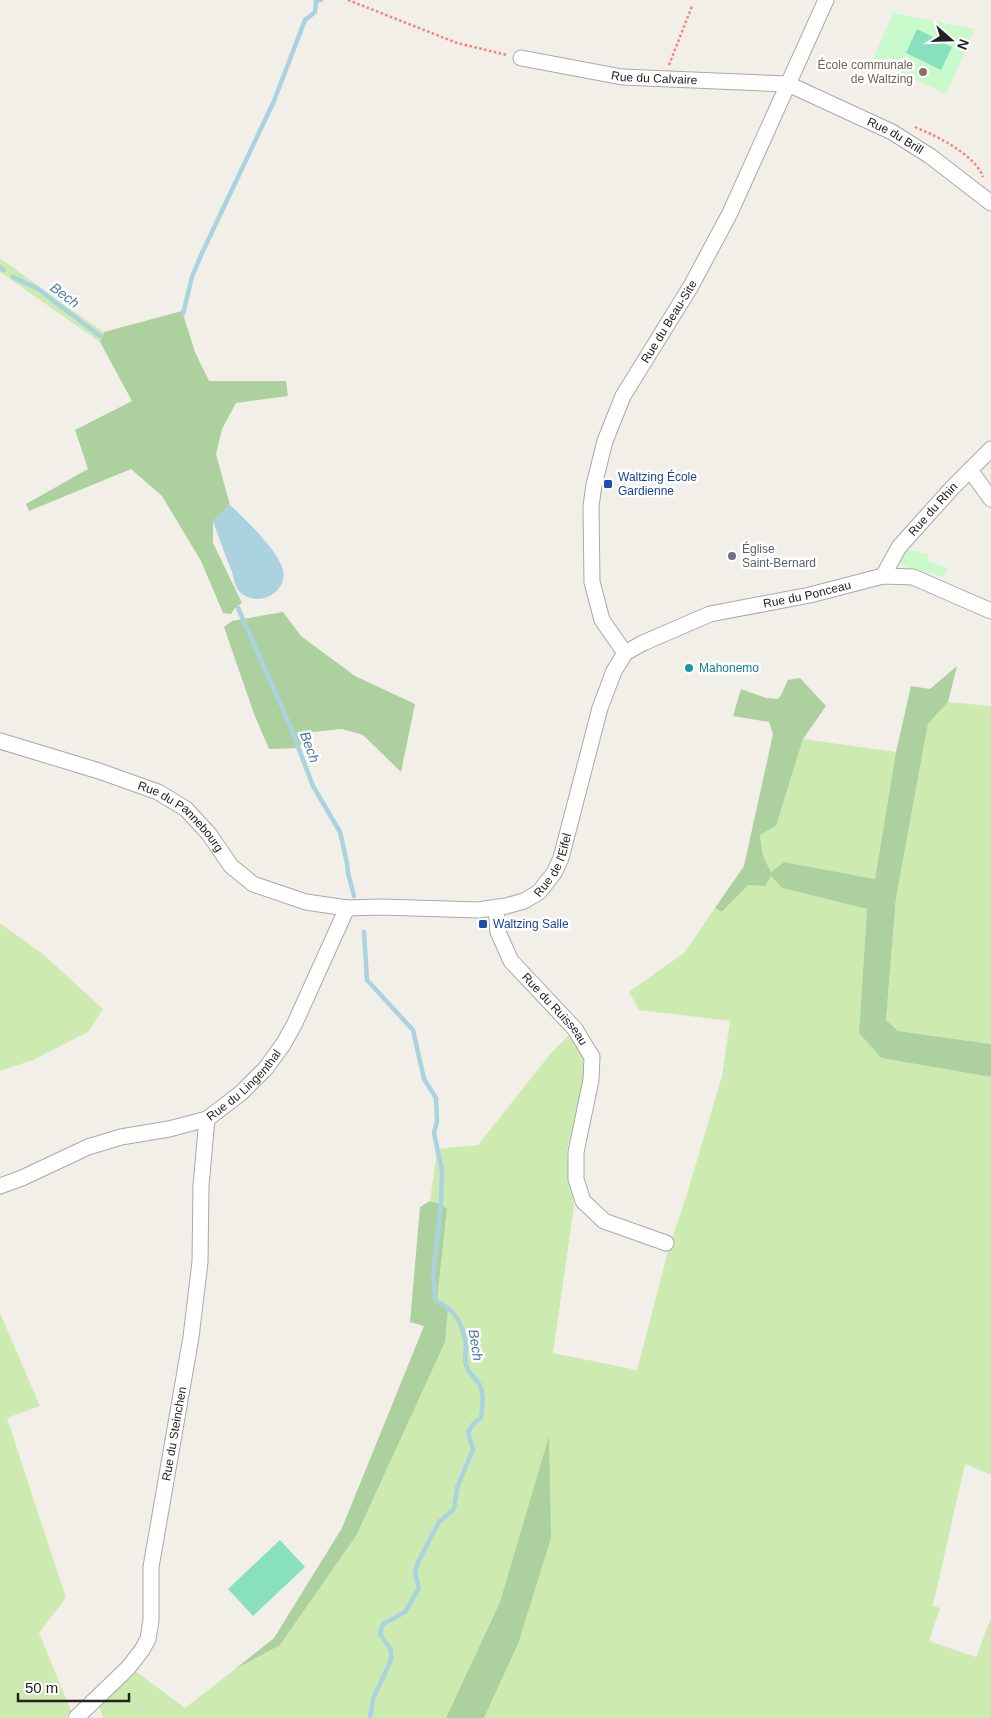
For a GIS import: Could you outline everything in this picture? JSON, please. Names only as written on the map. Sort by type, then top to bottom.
[{"type":"street","name":"Rue du Beau-Site","points":[[625,653],[602,620],[592,582],[591,506],[598,462],[604,442],[623,396],[691,286],[725,221],[826,0]]},
{"type":"street","name":"Rue du Calvaire","points":[[521,58],[622,77],[788,84]]},
{"type":"street","name":"Rue du Brill","points":[[788,84],[892,132],[930,156],[991,203]]},
{"type":"street","name":"Rue du Rhin","points":[[883,576],[899,547],[991,449]]},
{"type":"street","points":[[970,470],[991,499]]},
{"type":"street","name":"Rue du Ponceau","points":[[625,653],[653,637],[710,614],[810,595],[883,576],[913,577],[991,611]]},
{"type":"street","name":"Rue de l'Eifel","points":[[347,908],[381,907],[478,910],[524,901],[539,892],[554,873],[561,858],[600,708],[614,671],[625,653]]},
{"type":"street","name":"Rue du Pannebourg","points":[[0,741],[90,768],[158,792],[186,809],[209,834],[231,866],[253,884],[306,902],[347,908]]},
{"type":"street","name":"Rue du Ruisseau","points":[[496,907],[498,932],[511,961],[575,1029],[592,1057],[591,1080],[576,1152],[576,1179],[583,1201],[604,1222],[666,1243]]},
{"type":"street","name":"Rue du Lingenthal","points":[[0,1186],[22,1178],[88,1147],[121,1137],[207,1120],[248,1087],[266,1068],[284,1043],[296,1023],[347,908]]},
{"type":"street","name":"Rue du Steinchen","points":[[76,1718],[128,1668],[148,1639],[151,1620],[151,1567],[196,1300],[200,1262],[202,1185],[207,1120]]},
{"type":"path","points":[[348,0],[457,43],[521,58]]},
{"type":"path","points":[[664,78],[692,6]]},
{"type":"path","points":[[914,127],[932,134],[967,156],[982,174],[984,180]]},
{"type":"green space","points":[[893,13],[975,29],[946,94],[873,59]]},
{"type":"green space","points":[[917,29],[952,47],[941,70],[906,53]]},
{"type":"green space","points":[[0,258],[104,332],[100,342],[0,272]]},
{"type":"green space","points":[[182,311],[195,352],[209,381],[286,381],[288,396],[236,403],[222,429],[216,454],[230,505],[213,521],[213,543],[242,603],[231,614],[223,613],[201,561],[162,496],[131,469],[29,511],[26,504],[88,469],[75,430],[132,401],[100,342],[104,332]]},
{"type":"green space","points":[[905,549],[929,554],[928,561],[947,568],[944,577],[901,564],[899,559]]},
{"type":"green space","points":[[283,612],[301,636],[355,676],[415,704],[401,772],[363,735],[342,729],[312,732],[298,748],[269,749],[254,714],[224,627],[232,621]]},
{"type":"green space","points":[[957,666],[948,702],[928,724],[896,898],[886,1020],[898,1031],[991,1044],[991,1077],[881,1058],[859,1033],[867,909],[782,888],[771,876],[765,886],[748,885],[722,912],[715,908],[744,866],[773,734],[769,722],[733,716],[741,689],[766,698],[778,699],[788,680],[800,678],[826,706],[803,739],[776,826],[760,835],[763,856],[771,872],[784,862],[875,879],[896,752],[911,686],[930,689]]},
{"type":"green space","points":[[948,702],[991,706],[991,1044],[898,1031],[886,1020],[896,898],[928,724]]},
{"type":"green space","points":[[803,739],[896,752],[875,879],[784,862],[771,872],[763,856],[760,835],[776,826]]},
{"type":"green space","points":[[771,875],[782,888],[867,909],[859,1033],[881,1058],[991,1077],[991,1475],[965,1464],[933,1606],[940,1608],[929,1641],[976,1657],[991,1618],[991,1718],[484,1718],[518,1644],[549,1438],[500,1602],[446,1718],[103,1718],[99,1705],[134,1670],[185,1708],[234,1670],[280,1645],[356,1536],[437,1301],[447,1209],[441,1204],[430,1201],[437,1149],[478,1145],[551,1053],[570,1034],[583,1056],[585,1080],[567,1150],[574,1206],[553,1353],[637,1370],[670,1244],[722,1076],[730,1021],[639,1010],[629,992],[684,953],[715,908],[723,912],[748,884]]},
{"type":"green space","points":[[0,923],[44,955],[103,1009],[88,1032],[33,1060],[0,1071]]},
{"type":"green space","points":[[430,1201],[441,1204],[447,1209],[437,1301],[448,1306],[445,1342],[356,1536],[280,1645],[234,1670],[274,1638],[342,1528],[424,1326],[410,1322],[420,1207]]},
{"type":"green space","points":[[0,1313],[40,1406],[7,1418],[66,1598],[39,1633],[71,1711],[65,1718],[0,1718]]},
{"type":"green space","points":[[549,1436],[551,1538],[518,1644],[484,1718],[446,1718],[500,1602]]},
{"type":"green space","points":[[280,1540],[305,1567],[253,1616],[228,1589]]},
{"type":"water","points":[[230,505],[268,544],[280,562],[283,570],[283,579],[280,586],[269,596],[253,599],[245,596],[236,586],[213,521]]},
{"type":"waterway","points":[[183,314],[192,277],[202,253],[274,101],[305,20],[315,12],[316,1],[321,0]]},
{"type":"waterway","name":"Bech","points":[[0,267],[4,270]]},
{"type":"waterway","name":"Bech","points":[[13,277],[38,289],[100,336]]},
{"type":"waterway","name":"Bech","points":[[238,608],[289,723],[313,786],[340,832],[354,896]]},
{"type":"waterway","name":"Bech","points":[[364,932],[367,980],[413,1030],[424,1079],[436,1098],[437,1121],[434,1133],[442,1171],[441,1204],[433,1277],[436,1301],[449,1309],[460,1324],[466,1346],[466,1365],[481,1388],[483,1401],[481,1418],[474,1423],[468,1432],[473,1449],[457,1488],[454,1509],[439,1522],[418,1562],[415,1573],[419,1588],[405,1612],[383,1624],[380,1634],[391,1650],[391,1660],[373,1699],[370,1718]]},
{"type":"place","name":"École communale de Waltzing","points":[[923,72]]},
{"type":"place","name":"Waltzing École Gardienne","points":[[608,484]]},
{"type":"place","name":"Église Saint-Bernard","points":[[732,556]]},
{"type":"place","name":"Mahonemo","points":[[689,668]]},
{"type":"place","name":"Waltzing Salle","points":[[483,924]]}]
